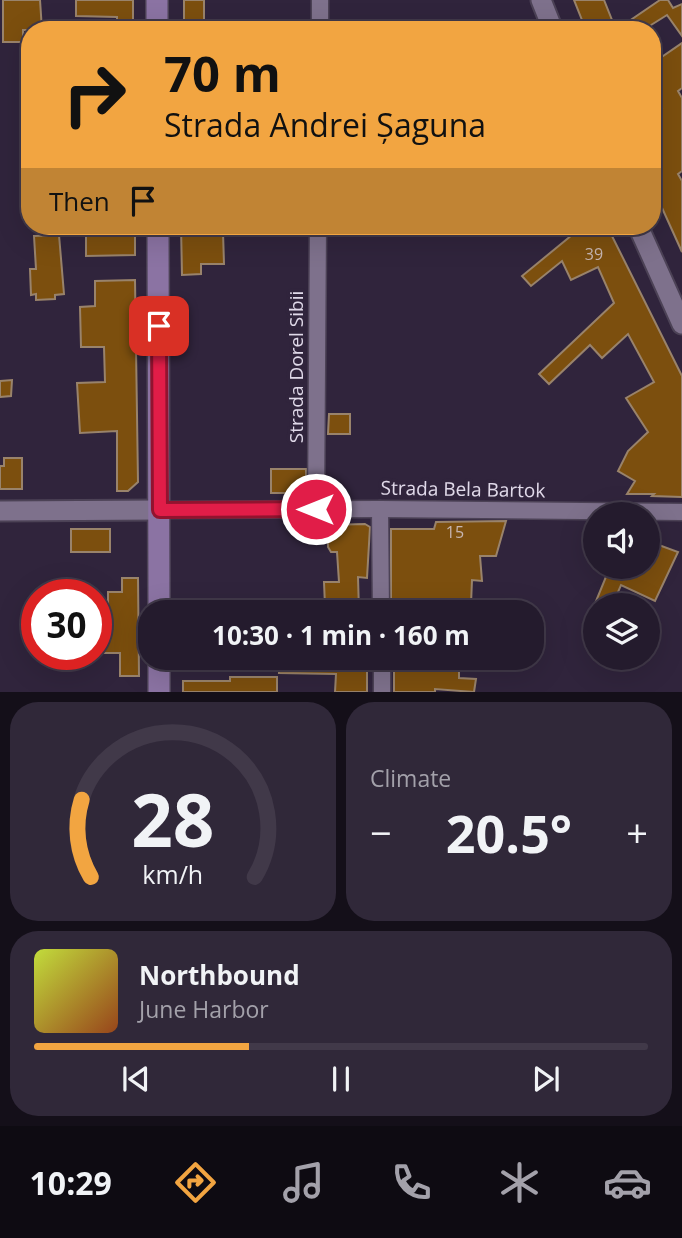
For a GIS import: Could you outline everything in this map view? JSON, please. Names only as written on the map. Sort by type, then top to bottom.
[{"type":"main road","points":[[157,0],[157,21]]},
{"type":"main road","points":[[158,235],[159,600]]},
{"type":"main road","points":[[159,670],[159,692]]},
{"type":"street","points":[[320,0],[320,21]]},
{"type":"street","points":[[541,0],[549,21]]},
{"type":"street","name":"Strada Dorel Sibii","points":[[316,509],[318,235]]},
{"type":"street","points":[[642,235],[682,324]]},
{"type":"street","points":[[380,509],[381,600]]},
{"type":"street","points":[[0,511],[160,510]]},
{"type":"street","name":"Strada Bela Bartok","points":[[160,510],[682,512]]},
{"type":"street","points":[[382,670],[382,692]]},
{"type":"building","points":[[3,0],[40,0],[41,21],[21,21],[21,42],[3,42]]},
{"type":"building","points":[[76,0],[133,0],[133,21],[117,21],[117,17],[76,16]]},
{"type":"building","points":[[184,0],[204,0],[204,21],[184,21]]},
{"type":"building","points":[[574,0],[604,0],[612,21],[582,21]]},
{"type":"building","points":[[660,0],[668,0],[673,8],[682,4],[682,36],[667,15],[657,21],[629,21]]},
{"type":"building","points":[[682,43],[682,88],[678,91],[682,98],[682,171],[678,174],[682,181],[682,252],[661,206],[661,57]]},
{"type":"building","points":[[59,235],[64,294],[55,295],[55,299],[36,300],[36,294],[31,295],[30,269],[36,269],[34,236]]},
{"type":"building","points":[[86,235],[135,235],[135,255],[86,256]]},
{"type":"building","points":[[181,235],[223,235],[224,264],[201,264],[201,274],[182,275]]},
{"type":"building","points":[[572,235],[612,235],[682,376],[682,497],[627,494],[635,481],[618,471],[628,451],[648,432],[626,398],[654,382],[628,334],[602,358],[590,345],[549,384],[539,374],[614,303],[598,267],[571,280],[562,261],[531,286],[522,276]]},
{"type":"building","points":[[135,280],[138,482],[128,491],[117,491],[117,431],[80,433],[77,383],[105,382],[104,347],[81,347],[80,307],[95,306],[95,281]]},
{"type":"building","points":[[12,380],[11,396],[0,397],[0,381]]},
{"type":"building","points":[[329,414],[350,414],[350,434],[328,434]]},
{"type":"building","points":[[4,458],[22,458],[22,489],[0,489],[0,466],[4,466]]},
{"type":"building","points":[[271,469],[306,469],[306,493],[271,493]]},
{"type":"building","points":[[506,521],[496,556],[480,556],[482,581],[472,580],[471,600],[391,600],[391,529],[434,529],[436,522]]},
{"type":"building","points":[[365,524],[370,527],[367,578],[358,577],[359,600],[325,600],[324,582],[339,582],[337,552],[331,552],[328,547],[328,525]]},
{"type":"building","points":[[71,529],[110,529],[110,552],[71,552]]},
{"type":"building","points":[[660,545],[678,552],[659,593],[638,593],[621,585],[618,593],[599,593],[605,579],[660,579]]},
{"type":"building","points":[[122,578],[138,578],[139,676],[120,676],[120,653],[112,653],[112,592],[122,592]]},
{"type":"building","points":[[279,670],[367,670],[367,692],[335,692],[336,674],[279,673]]},
{"type":"building","points":[[394,670],[459,670],[459,678],[476,679],[474,692],[435,689],[435,692],[394,692]]},
{"type":"building","points":[[230,677],[277,677],[277,692],[183,692],[183,681],[230,681]]},
{"type":"route","points":[[159,326],[160,510],[316,509]]}]
